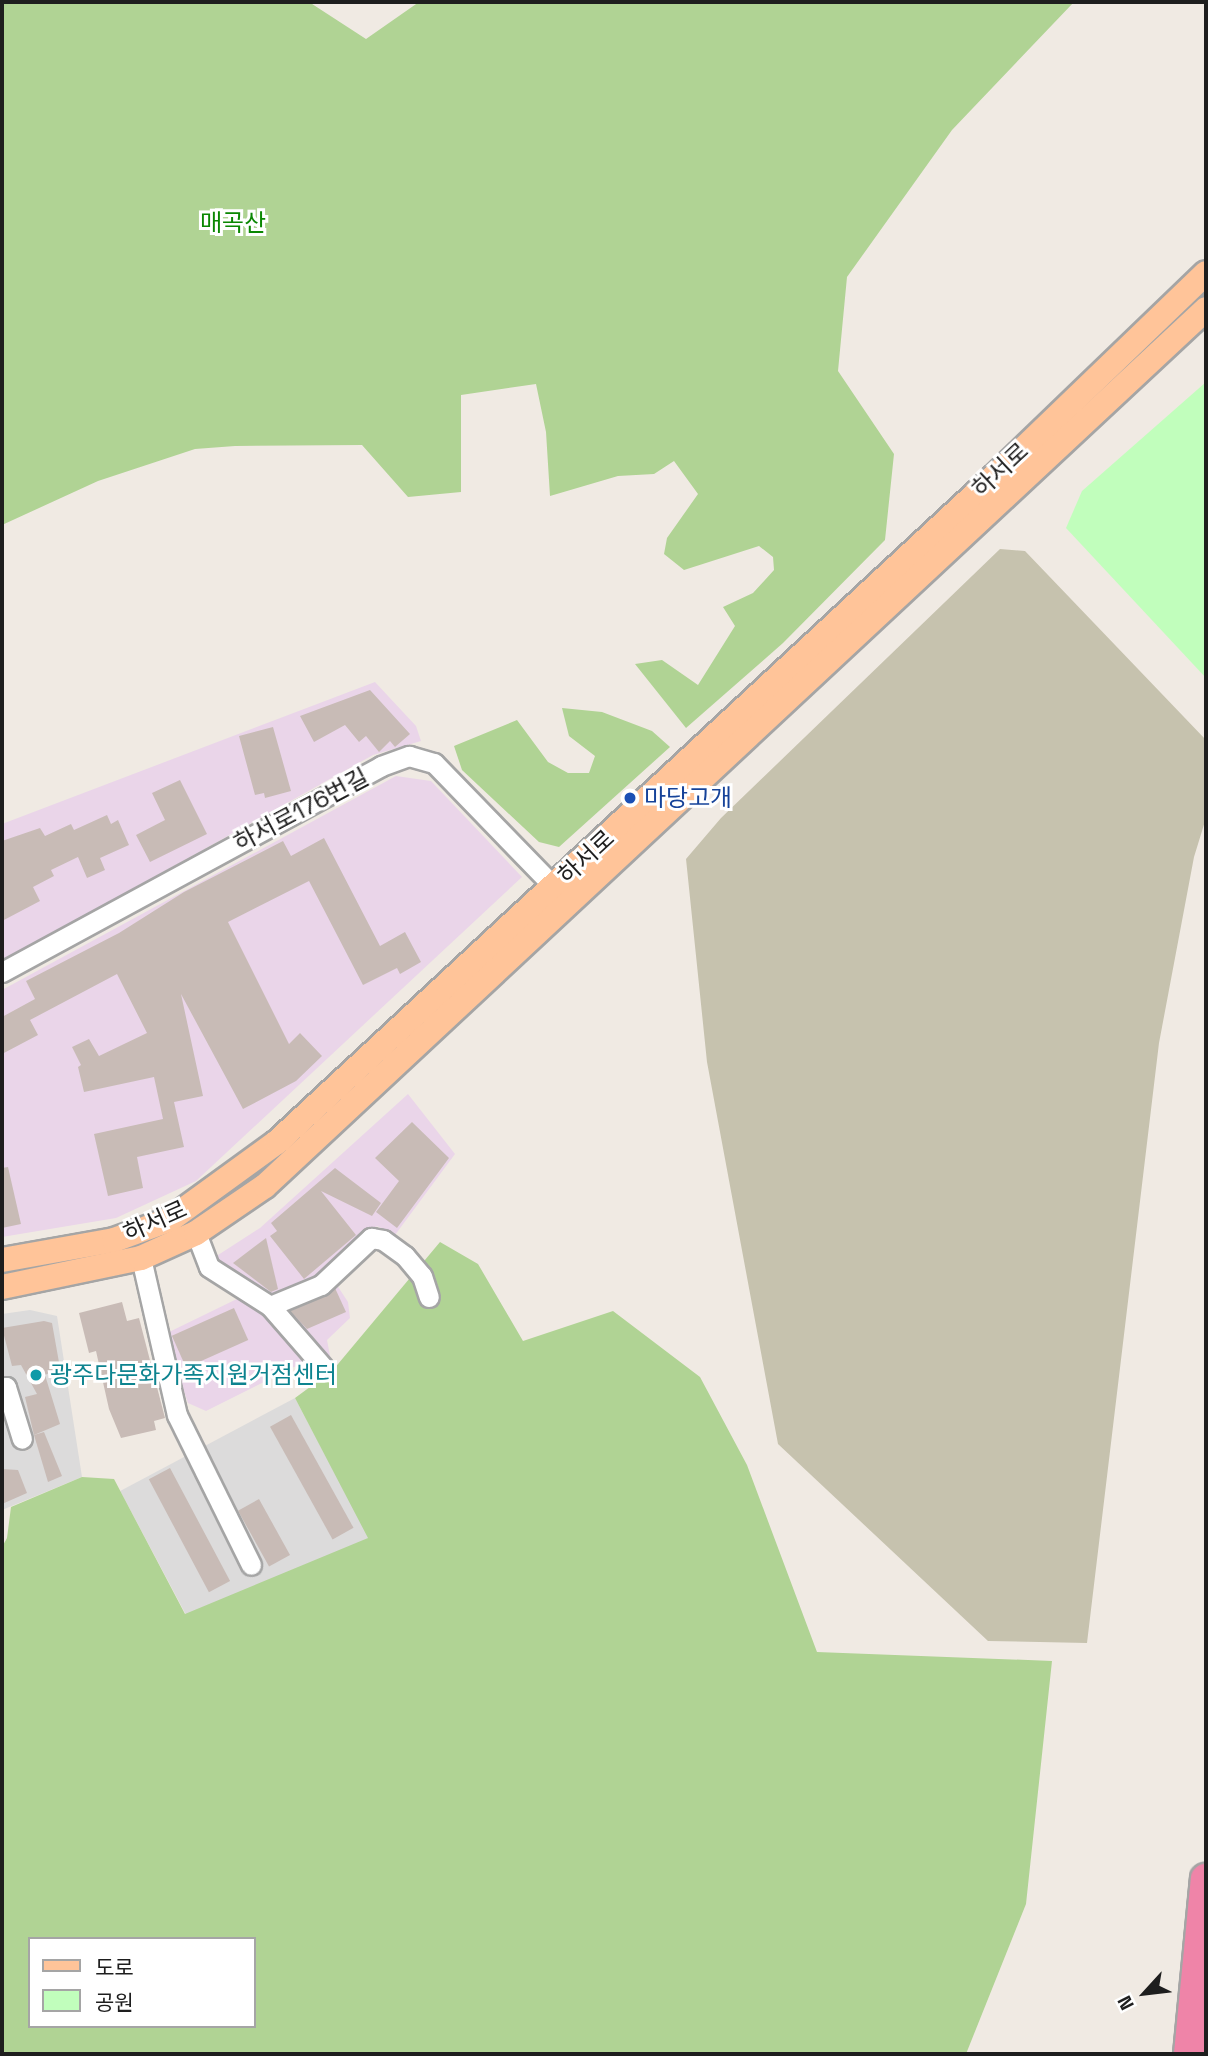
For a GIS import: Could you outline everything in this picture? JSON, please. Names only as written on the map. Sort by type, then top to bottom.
[{"type":"highway","points":[[1189,2054],[1206,1879]]},
{"type":"main road","name":"하서로","points":[[2,1287],[141,1258],[196,1233],[265,1186],[561,895],[1206,273]]},
{"type":"main road","name":"하서로","points":[[2,1260],[114,1240],[171,1219],[222,1185],[277,1142],[561,895],[1206,309]]},
{"type":"street","name":"하서로176번길","points":[[2,972],[381,766],[409,756],[434,763],[561,895]]},
{"type":"street","points":[[196,1233],[209,1267],[270,1307],[323,1367]]},
{"type":"street","points":[[270,1307],[321,1285],[371,1238],[383,1240],[405,1256],[422,1276],[429,1297]]},
{"type":"street","points":[[141,1258],[177,1415],[251,1565]]},
{"type":"street","points":[[2,1388],[6,1387],[22,1439]]},
{"type":"shaded area","points":[[1000,549],[1025,551],[1206,740],[1206,818],[1194,857],[1159,1043],[1087,1643],[988,1641],[778,1444],[707,1062],[686,859],[721,818]]},
{"type":"shaded area","points":[[375,682],[416,726],[421,741],[373,755],[2,962],[2,824]]},
{"type":"shaded area","points":[[396,776],[431,781],[522,877],[196,1181],[116,1218],[2,1237],[2,990]]},
{"type":"shaded area","points":[[408,1094],[455,1154],[395,1235],[377,1226],[329,1273],[348,1302],[350,1318],[327,1340],[333,1371],[317,1382],[302,1363],[206,1411],[188,1403],[165,1334],[243,1296],[216,1265],[215,1257],[260,1228]]},
{"type":"shaded area","points":[[30,1310],[57,1316],[82,1477],[2,1510],[2,1402],[16,1446],[27,1451],[33,1445],[11,1380],[2,1382],[2,1314]]},
{"type":"shaded area","points":[[295,1398],[369,1538],[194,1630],[120,1491]]},
{"type":"green space","name":"매곡산","points":[[2,2],[309,2],[366,39],[419,2],[1074,2],[952,130],[847,277],[838,371],[894,454],[885,540],[783,643],[686,728],[635,664],[662,660],[698,685],[735,626],[723,607],[753,593],[774,570],[773,557],[759,546],[684,570],[664,554],[667,538],[698,494],[674,461],[654,474],[618,476],[550,496],[546,432],[536,384],[461,395],[461,492],[408,497],[362,445],[235,446],[195,449],[98,481],[2,525]]},
{"type":"green space","points":[[1206,382],[1206,678],[1066,528],[1082,491]]},
{"type":"green space","points":[[562,708],[602,712],[652,731],[670,747],[559,847],[539,842],[462,770],[454,746],[517,720],[548,762],[568,773],[589,773],[595,756],[569,736]]},
{"type":"green space","points":[[440,1242],[478,1264],[523,1341],[613,1311],[700,1377],[747,1465],[817,1652],[1052,1661],[1026,1904],[966,2054],[2,2054],[2,1547],[7,1538],[11,1507],[82,1477],[114,1479],[185,1614],[368,1538],[295,1398],[333,1370]]},
{"type":"building","points":[[370,690],[410,734],[395,747],[390,741],[379,752],[366,736],[359,742],[345,725],[314,742],[300,716]]},
{"type":"building","points":[[273,727],[291,791],[265,798],[264,793],[255,795],[239,736]]},
{"type":"building","points":[[180,780],[207,834],[150,862],[136,835],[165,820],[152,793]]},
{"type":"building","points":[[107,815],[111,824],[118,820],[129,845],[100,858],[105,870],[87,878],[78,857],[51,870],[54,876],[33,887],[40,901],[2,921],[2,841],[40,828],[45,836],[71,824],[74,830]]},
{"type":"building","points":[[324,838],[380,946],[405,932],[421,962],[400,974],[397,968],[363,985],[309,881],[228,922],[289,1044],[300,1033],[322,1056],[296,1081],[243,1109],[181,994],[203,1096],[174,1102],[184,1147],[137,1157],[143,1188],[108,1196],[94,1134],[163,1119],[154,1077],[84,1092],[78,1067],[81,1065],[72,1047],[89,1039],[99,1056],[147,1033],[117,974],[30,1020],[38,1035],[2,1054],[2,1017],[35,999],[26,981],[119,933],[184,892],[283,841],[291,856]]},
{"type":"building","points":[[412,1122],[449,1158],[397,1228],[376,1212],[399,1181],[375,1158]]},
{"type":"building","points":[[8,1167],[21,1224],[2,1228],[2,1168]]},
{"type":"building","points":[[335,1168],[381,1203],[372,1216],[321,1191],[356,1235],[304,1279],[270,1236],[277,1231],[271,1223]]},
{"type":"building","points":[[266,1238],[278,1289],[271,1292],[233,1263]]},
{"type":"building","points":[[335,1288],[346,1312],[307,1329],[290,1311]]},
{"type":"building","points":[[122,1302],[127,1321],[139,1318],[165,1418],[154,1421],[156,1430],[121,1438],[109,1409],[96,1351],[89,1353],[79,1313]]},
{"type":"building","points":[[234,1308],[248,1340],[186,1368],[172,1336]]},
{"type":"building","points":[[44,1321],[52,1323],[60,1368],[45,1375],[60,1424],[34,1435],[25,1397],[37,1394],[21,1365],[12,1366],[2,1328]]},
{"type":"building","points":[[291,1415],[354,1528],[333,1539],[270,1427]]},
{"type":"building","points":[[44,1432],[62,1476],[48,1482],[34,1435]]},
{"type":"building","points":[[170,1468],[230,1581],[209,1592],[149,1479]]},
{"type":"building","points":[[2,1469],[18,1470],[27,1493],[2,1504]]},
{"type":"building","points":[[259,1499],[290,1555],[269,1567],[238,1511]]},
{"type":"place","name":"마당고개","points":[[630,798]]},
{"type":"place","name":"광주다문화가족지원거점센터","points":[[36,1375]]}]
